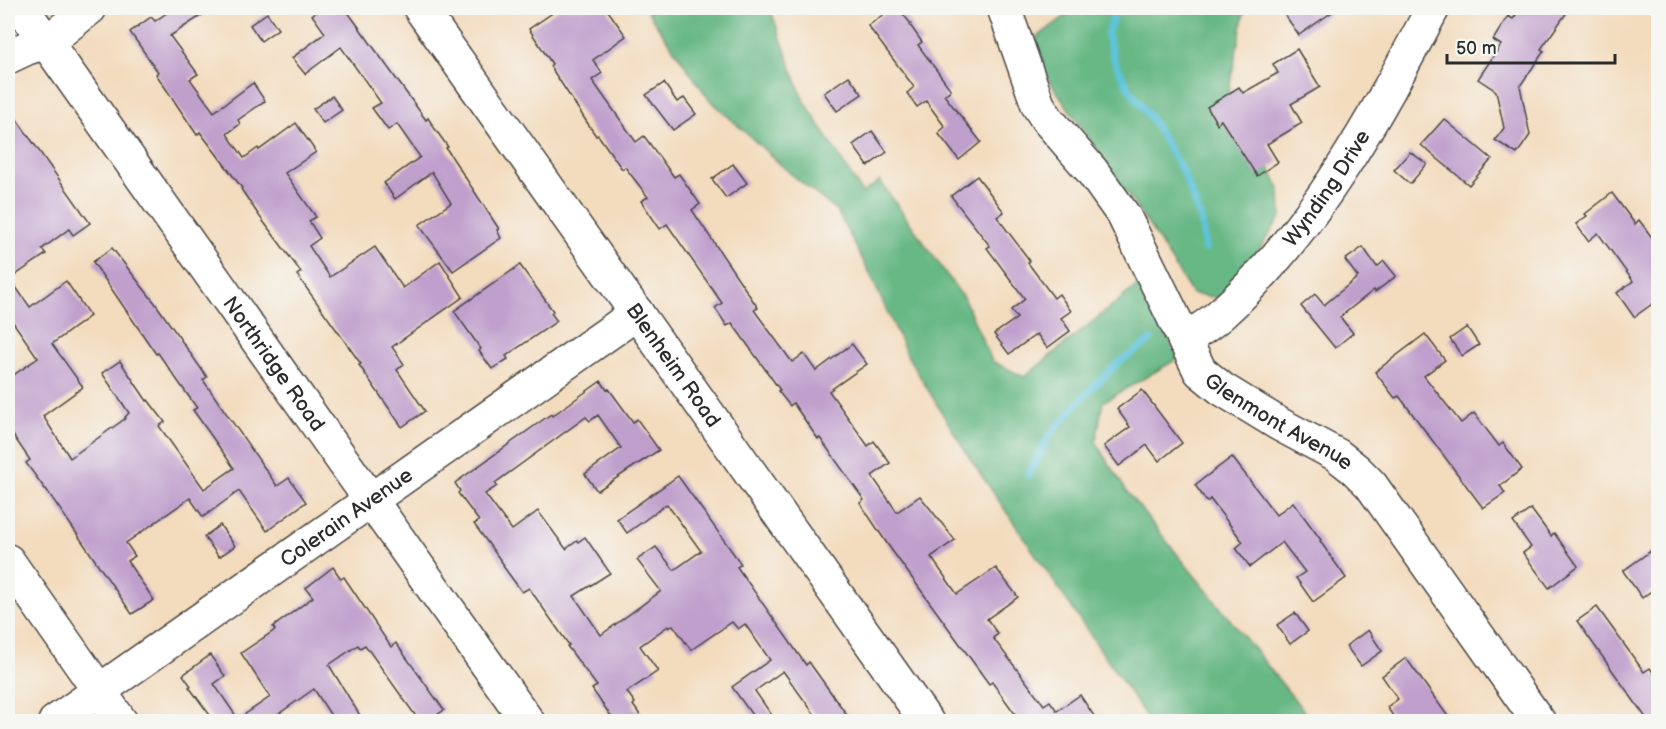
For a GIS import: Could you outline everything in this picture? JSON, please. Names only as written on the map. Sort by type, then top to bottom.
[{"type":"street","name":"Northridge Road","points":[[22,8],[528,722]]},
{"type":"street","points":[[8,57],[47,42],[90,8]]},
{"type":"street","name":"Blenheim Road","points":[[420,8],[927,722]]},
{"type":"street","name":"Glenmont Avenue","points":[[1004,8],[1038,105],[1047,119],[1092,171],[1124,216],[1200,371],[1215,384],[1279,424],[1336,455],[1371,485],[1539,722]]},
{"type":"street","name":"Wynding Drive","points":[[1184,340],[1220,315],[1269,266],[1312,211],[1357,146],[1433,8]]},
{"type":"street","name":"Colerain Avenue","points":[[55,722],[637,313]]},
{"type":"street","points":[[8,561],[121,722]]},
{"type":"green space","points":[[645,8],[770,8],[802,97],[862,193],[880,181],[964,299],[992,361],[1024,377],[1138,285],[1179,358],[1103,402],[1096,442],[1127,492],[1312,721],[1149,721],[969,457],[908,357],[869,272],[837,211],[792,175],[708,98]]},
{"type":"green space","points":[[1076,8],[1245,8],[1229,89],[1280,189],[1281,216],[1235,287],[1221,298],[1192,294],[1154,233],[1031,54],[1036,38]]},
{"type":"building","points":[[174,8],[213,8],[170,36],[198,74],[190,79],[214,112],[253,83],[265,101],[238,120],[240,124],[227,134],[244,158],[296,123],[316,152],[285,173],[316,217],[309,221],[320,238],[309,246],[330,277],[375,247],[403,288],[440,261],[463,297],[392,347],[404,364],[397,370],[425,411],[402,427],[359,365],[361,364],[297,275],[301,272],[200,132],[197,135],[130,32],[151,17],[155,21]]},
{"type":"building","points":[[322,8],[345,8],[426,120],[428,118],[499,229],[497,230],[501,238],[453,271],[419,225],[451,203],[432,172],[395,199],[384,183],[420,157],[397,124],[388,130],[372,108],[381,103],[341,47],[305,74],[292,58],[325,33],[312,15]]},
{"type":"building","points":[[560,8],[606,8],[626,36],[593,60],[602,73],[592,80],[636,142],[644,136],[674,177],[679,174],[700,204],[692,210],[758,308],[754,310],[792,362],[804,354],[816,371],[852,344],[867,364],[829,391],[868,446],[874,441],[890,463],[872,476],[897,512],[920,496],[955,540],[931,557],[957,594],[996,568],[1018,597],[987,619],[998,634],[993,638],[1044,705],[1050,701],[1057,711],[1080,695],[1098,722],[1021,722],[992,682],[989,684],[888,545],[860,503],[864,500],[820,438],[818,439],[793,403],[790,406],[778,391],[780,390],[732,323],[727,326],[715,308],[722,303],[667,224],[660,229],[641,201],[648,197],[625,167],[622,169],[598,135],[596,136],[550,66],[552,64],[529,29]]},
{"type":"building","points":[[892,8],[898,8],[911,24],[922,42],[918,45],[951,90],[944,95],[981,142],[959,160],[938,133],[945,127],[926,101],[917,107],[907,93],[914,87],[868,26]]},
{"type":"building","points":[[1280,8],[1338,8],[1299,35]]},
{"type":"building","points":[[1521,8],[1570,8],[1541,49],[1544,51],[1520,86],[1530,135],[1517,154],[1495,140],[1504,128],[1496,91],[1478,79],[1501,45],[1493,40],[1508,16],[1513,19]]},
{"type":"building","points":[[267,13],[278,29],[261,41],[250,25]]},
{"type":"building","points":[[1297,49],[1320,87],[1291,104],[1302,123],[1267,144],[1278,162],[1257,176],[1221,120],[1217,124],[1207,107],[1239,87],[1243,93],[1278,73],[1273,64]]},
{"type":"building","points":[[849,76],[862,94],[837,111],[824,93]]},
{"type":"building","points":[[664,83],[677,102],[684,98],[696,114],[673,130],[646,95]]},
{"type":"building","points":[[332,96],[342,110],[323,123],[313,109]]},
{"type":"building","points":[[8,107],[90,223],[73,235],[69,229],[42,249],[46,254],[10,279],[30,307],[66,281],[90,316],[52,344],[83,387],[43,416],[70,458],[126,418],[129,413],[102,373],[120,361],[147,401],[165,422],[159,426],[204,489],[234,468],[193,410],[197,408],[158,353],[156,354],[93,262],[112,248],[155,303],[207,377],[203,380],[277,486],[289,478],[306,502],[267,531],[239,491],[203,517],[190,498],[126,543],[135,556],[127,561],[154,600],[132,614],[26,463],[30,460],[8,428],[8,379],[38,358],[8,315]]},
{"type":"building","points":[[1444,119],[1492,159],[1469,185],[1421,145]]},
{"type":"building","points":[[872,131],[887,152],[868,166],[853,145]]},
{"type":"building","points":[[1410,152],[1427,164],[1410,184],[1394,170]]},
{"type":"building","points":[[733,164],[747,183],[726,198],[712,179]]},
{"type":"building","points":[[977,176],[1004,212],[997,217],[1030,261],[1028,263],[1054,298],[1059,294],[1071,311],[1061,318],[1070,331],[1047,348],[1037,334],[1009,354],[994,334],[1017,318],[1011,310],[1025,299],[987,248],[990,246],[951,196]]},
{"type":"building","points":[[1612,193],[1635,224],[1639,220],[1659,247],[1659,299],[1634,317],[1617,293],[1633,281],[1598,233],[1588,241],[1576,224]]},
{"type":"building","points":[[1363,247],[1377,267],[1384,261],[1396,276],[1340,317],[1353,333],[1335,348],[1301,306],[1315,294],[1324,305],[1358,277],[1345,260]]},
{"type":"building","points":[[520,265],[553,311],[551,313],[557,321],[506,356],[508,359],[492,369],[454,311]]},
{"type":"building","points":[[1467,327],[1479,345],[1462,356],[1450,339]]},
{"type":"building","points":[[1425,334],[1445,360],[1424,376],[1461,423],[1474,413],[1499,446],[1503,443],[1522,469],[1500,486],[1505,493],[1483,508],[1399,396],[1395,398],[1375,372]]},
{"type":"building","points":[[601,381],[633,422],[637,419],[659,450],[597,491],[585,474],[621,448],[598,415],[590,421],[586,417],[495,483],[497,486],[485,494],[512,530],[538,511],[566,549],[585,537],[610,573],[574,596],[601,635],[661,591],[637,560],[656,547],[674,570],[701,551],[667,504],[627,533],[617,519],[678,476],[741,564],[737,567],[806,665],[809,662],[852,722],[820,722],[783,671],[755,691],[775,720],[757,722],[732,687],[770,660],[745,624],[738,629],[732,622],[691,650],[673,625],[669,628],[668,626],[640,646],[658,671],[627,692],[645,722],[615,722],[592,689],[597,686],[567,646],[569,645],[529,588],[522,592],[474,524],[479,521],[458,493],[460,491],[455,483]]},
{"type":"building","points":[[1142,390],[1182,443],[1159,461],[1147,445],[1119,466],[1104,446],[1130,427],[1117,409]]},
{"type":"building","points":[[1232,457],[1276,515],[1293,502],[1346,578],[1313,602],[1296,578],[1305,572],[1282,542],[1250,567],[1236,548],[1243,542],[1210,499],[1207,502],[1195,485]]},
{"type":"building","points":[[1531,509],[1551,536],[1554,533],[1578,566],[1549,588],[1523,553],[1531,547],[1513,522]]},
{"type":"building","points":[[220,525],[235,546],[219,557],[204,537]]},
{"type":"building","points":[[1659,545],[1659,585],[1642,598],[1623,571]]},
{"type":"building","points":[[333,567],[341,579],[344,577],[391,647],[396,643],[444,710],[427,722],[420,722],[365,645],[360,648],[358,645],[329,665],[364,722],[335,722],[314,689],[267,722],[215,722],[183,675],[210,655],[225,676],[214,684],[238,719],[270,697],[241,653],[275,630],[273,627],[313,597],[306,588]]},
{"type":"building","points":[[1597,607],[1644,672],[1650,668],[1659,681],[1659,722],[1649,722],[1577,621]]},
{"type":"building","points":[[1295,613],[1308,631],[1290,644],[1277,625]]},
{"type":"building","points":[[1368,630],[1382,651],[1361,666],[1346,646]]},
{"type":"building","points":[[1406,658],[1452,722],[1397,722],[1387,707],[1398,699],[1382,676]]},
{"type":"waterway","points":[[1119,8],[1115,11],[1107,35],[1115,62],[1128,87],[1152,120],[1183,172],[1201,219],[1205,249]]},
{"type":"waterway","points":[[1028,475],[1049,436],[1087,393],[1118,363],[1151,340]]}]
